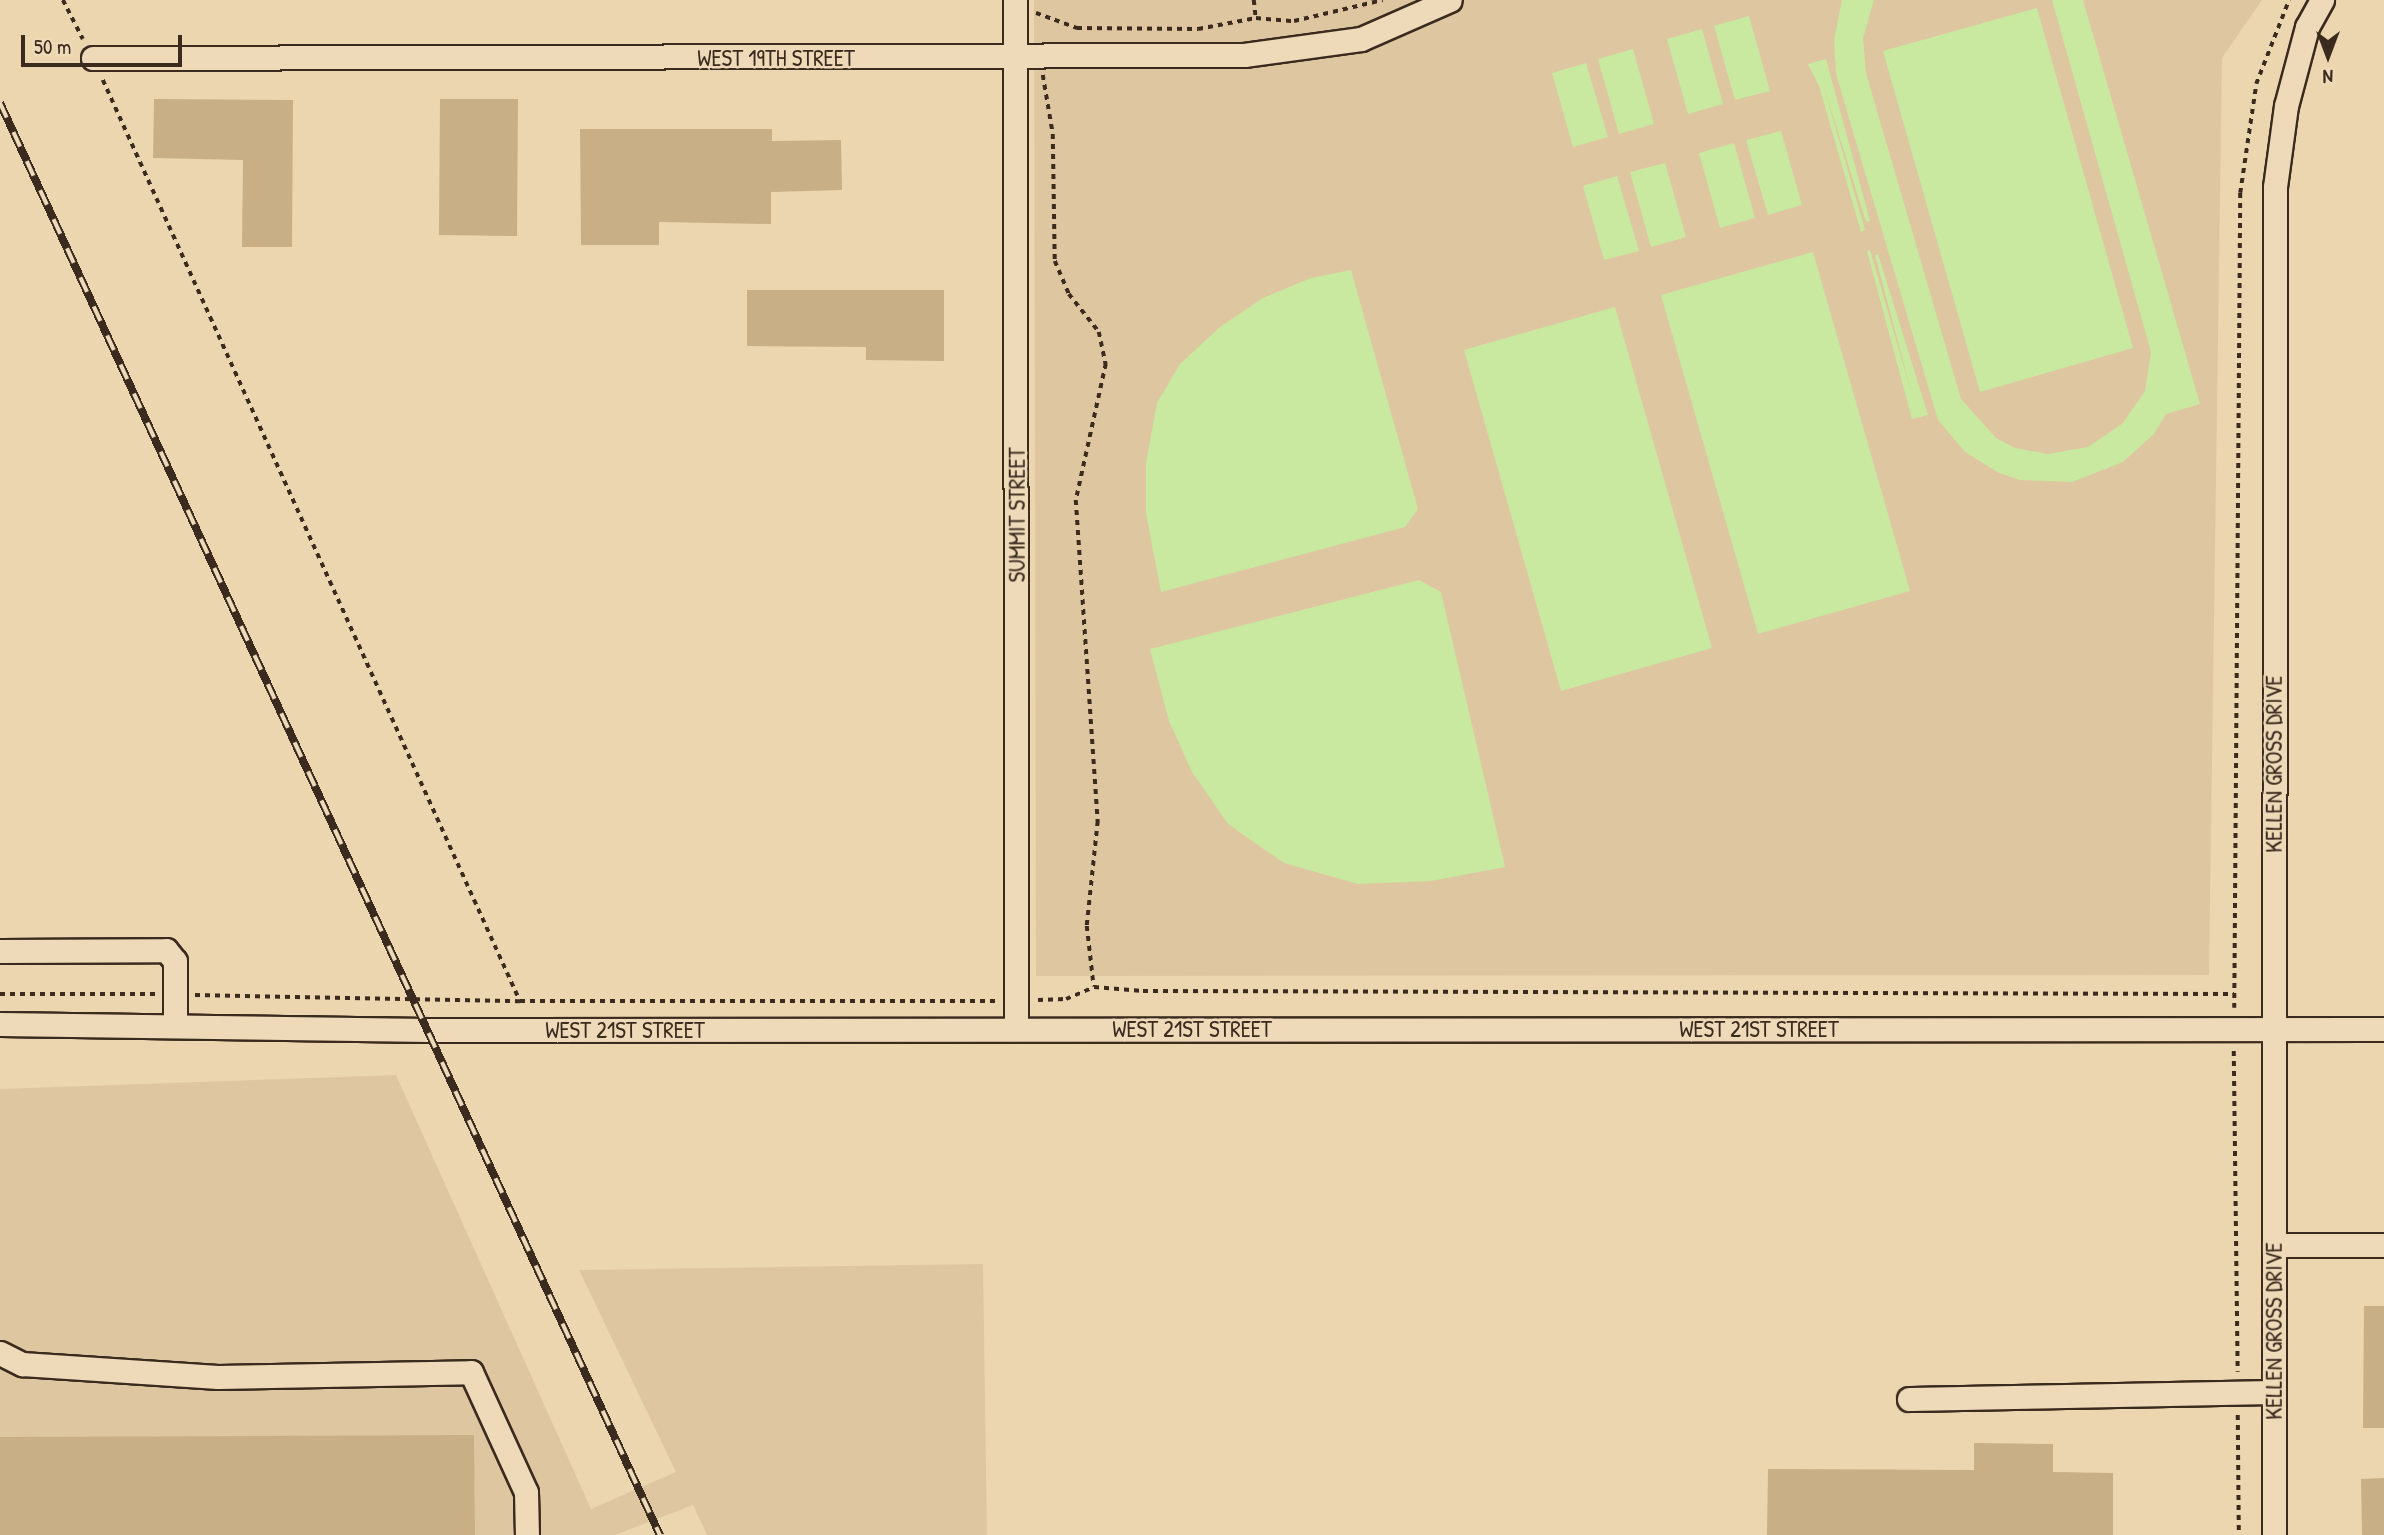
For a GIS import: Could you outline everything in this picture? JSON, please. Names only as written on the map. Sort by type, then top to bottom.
[{"type":"street","name":"SUMMIT STREET","points":[[1015,0],[1019,1000],[1016,1029]]},
{"type":"street","name":"WEST 19TH STREET","points":[[93,58],[1040,58],[1244,55],[1361,39],[1450,0]]},
{"type":"street","name":"KELLEN GROSS DRIVE","points":[[2274,1535],[2275,187],[2286,106],[2307,27],[2322,0]]},
{"type":"street","points":[[0,951],[166,950],[175,961],[175,1025]]},
{"type":"street","name":"WEST 21ST STREET","points":[[0,1024],[428,1030],[2384,1029]]},
{"type":"street","points":[[2274,1245],[2384,1245]]},
{"type":"street","points":[[0,1353],[22,1364],[218,1377],[471,1372],[526,1493],[527,1535]]},
{"type":"street","points":[[1909,1399],[2274,1392]]},
{"type":"path","points":[[63,0],[93,58],[520,1000]]},
{"type":"path","points":[[1036,0],[1040,58],[1053,134],[1055,261],[1069,294],[1099,332],[1106,364],[1076,500],[1098,821],[1087,926],[1094,987]]},
{"type":"path","points":[[1254,0],[1256,18]]},
{"type":"path","points":[[1037,13],[1077,28],[1198,29],[1256,18],[1294,20],[1383,0]]},
{"type":"path","points":[[2239,1535],[2233,1029],[2240,193],[2256,84],[2289,0]]},
{"type":"path","points":[[0,995],[520,1000],[1019,1000],[1066,999],[1094,987],[1143,991],[2234,995]]},
{"type":"shaded area","points":[[1034,0],[2262,0],[2222,58],[2209,975],[1036,976]]},
{"type":"shaded area","points":[[396,1075],[591,1509],[676,1472],[579,1270],[983,1264],[987,1535],[707,1535],[693,1505],[615,1535],[0,1535],[0,1089]]},
{"type":"green space","points":[[1842,0],[1874,0],[1863,38],[1866,73],[1961,399],[1996,438],[2015,448],[2048,454],[2088,447],[2123,423],[2145,391],[2151,352],[2052,0],[2083,0],[2200,404],[2166,414],[2154,434],[2123,462],[2072,482],[2020,480],[1999,473],[1965,452],[1938,420],[1836,74],[1834,40]]},
{"type":"green space","points":[[2037,8],[2133,348],[1980,392],[1883,51]]},
{"type":"green space","points":[[1749,16],[1770,91],[1735,100],[1714,26]]},
{"type":"green space","points":[[1702,29],[1723,104],[1688,114],[1667,39]]},
{"type":"green space","points":[[1633,49],[1654,124],[1619,134],[1598,59]]},
{"type":"green space","points":[[1826,59],[1870,221],[1866,222],[1823,84],[1865,230],[1861,232],[1819,86],[1808,64]]},
{"type":"green space","points":[[1586,63],[1608,137],[1573,147],[1552,73]]},
{"type":"green space","points":[[1781,131],[1802,205],[1768,215],[1746,140]]},
{"type":"green space","points":[[1734,143],[1755,218],[1720,228],[1699,153]]},
{"type":"green space","points":[[1665,163],[1686,237],[1651,247],[1630,172]]},
{"type":"green space","points":[[1617,176],[1639,251],[1604,260],[1583,186]]},
{"type":"green space","points":[[1870,250],[1912,395],[1875,255],[1878,254],[1928,415],[1912,419],[1867,251]]},
{"type":"green space","points":[[1813,252],[1910,591],[1758,634],[1661,295]]},
{"type":"green space","points":[[1351,270],[1418,509],[1405,527],[1161,592],[1146,513],[1146,463],[1157,403],[1180,364],[1220,327],[1263,298],[1311,278]]},
{"type":"green space","points":[[1615,307],[1712,648],[1561,691],[1464,350]]},
{"type":"green space","points":[[1419,580],[1441,592],[1505,867],[1431,881],[1358,884],[1284,863],[1228,824],[1192,772],[1169,721],[1150,649]]},
{"type":"building","points":[[154,99],[293,100],[292,247],[242,247],[243,160],[153,158]]},
{"type":"building","points":[[440,99],[518,99],[517,236],[439,235]]},
{"type":"building","points":[[580,129],[772,129],[772,141],[841,140],[842,190],[771,192],[771,224],[659,222],[659,245],[581,245]]},
{"type":"building","points":[[747,290],[944,290],[944,361],[866,360],[866,347],[747,346]]},
{"type":"building","points":[[2364,1306],[2384,1306],[2384,1428],[2363,1428]]},
{"type":"building","points":[[474,1435],[475,1535],[0,1535],[0,1437]]},
{"type":"building","points":[[1974,1443],[2053,1444],[2053,1472],[2113,1473],[2113,1535],[1767,1535],[1768,1469],[1974,1470]]},
{"type":"building","points":[[2384,1478],[2384,1535],[2362,1535],[2361,1479]]},
{"type":"railway","points":[[0,103],[660,1535]]}]
